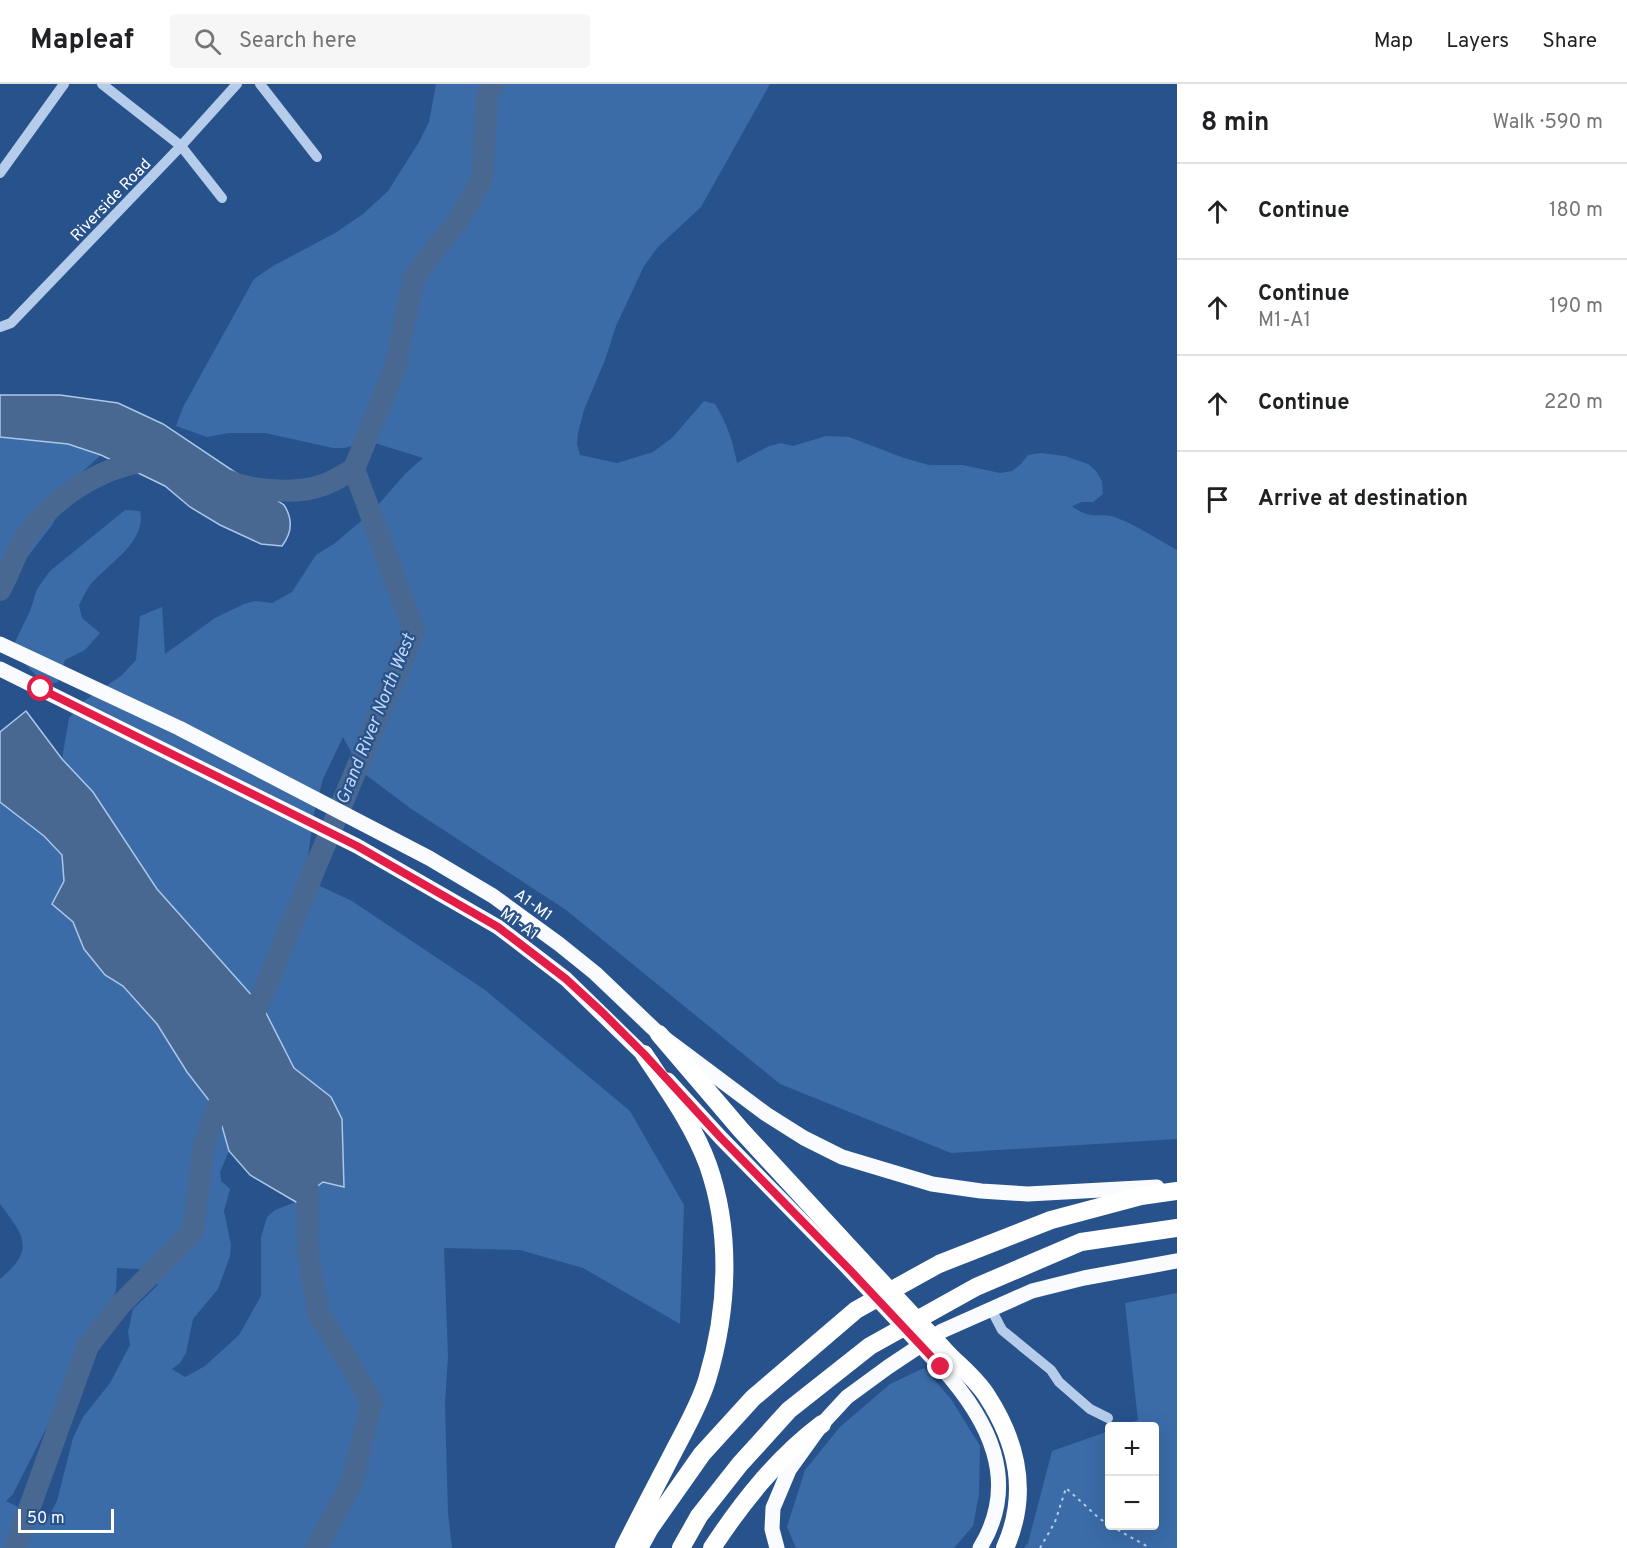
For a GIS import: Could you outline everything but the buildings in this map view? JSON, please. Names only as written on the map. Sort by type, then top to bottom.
[{"type":"highway","points":[[659,1034],[855,1264],[945,1361],[986,1394],[1008,1436],[1019,1476],[1019,1495],[1012,1529],[1005,1548]]},
{"type":"highway","points":[[624,1548],[707,1382],[718,1332],[724,1278],[720,1206],[708,1164],[692,1129],[644,1054]]},
{"type":"highway","points":[[639,1548],[650,1527],[702,1454],[731,1422],[753,1398],[856,1310],[939,1264],[1051,1220],[1173,1187]]},
{"type":"highway","points":[[681,1548],[699,1516],[740,1464],[789,1410],[870,1346],[976,1287],[1081,1242],[1177,1228]]},
{"type":"highway","points":[[712,1548],[741,1504],[796,1443],[822,1424]]},
{"type":"main road","name":"A1-M1","points":[[0,644],[179,729],[429,858],[502,903],[559,944],[595,973],[659,1034],[766,1114],[804,1138],[842,1157],[932,1184],[981,1191],[1028,1194],[1173,1187]]},
{"type":"main road","name":"M1-A1","points":[[0,669],[357,846],[498,927],[566,979],[644,1054],[721,1138],[855,1264]]},
{"type":"main road","points":[[777,1548],[772,1529],[772,1517],[775,1499],[789,1470],[822,1424],[847,1397],[888,1367],[942,1331],[1042,1289],[1084,1278],[1177,1261]]},
{"type":"main road","points":[[945,1361],[986,1430],[994,1451],[999,1481],[998,1500],[990,1532],[980,1548]]},
{"type":"street","points":[[0,173],[64,84]]},
{"type":"street","points":[[102,84],[181,146],[222,198]]},
{"type":"street","name":"Riverside Road","points":[[0,327],[11,323],[181,146],[237,84]]},
{"type":"street","points":[[260,84],[317,157]]},
{"type":"street","points":[[991,1309],[1002,1330],[1051,1370],[1059,1382],[1090,1409],[1108,1418]]},
{"type":"path","points":[[1040,1548],[1054,1522],[1066,1488],[1105,1522]]},
{"type":"path","points":[[1119,1530],[1150,1548]]},
{"type":"shaded area","points":[[436,84],[770,84],[701,207],[658,247],[644,266],[616,326],[605,360],[584,410],[577,444],[580,455],[617,463],[653,452],[672,438],[704,401],[715,404],[719,411],[729,433],[737,463],[769,446],[781,443],[793,446],[826,436],[849,437],[929,465],[963,465],[1000,473],[1012,471],[1028,455],[1041,453],[1065,456],[1088,464],[1102,481],[1103,494],[1093,502],[1082,502],[1072,506],[1086,514],[1111,516],[1125,521],[1177,550],[1177,1139],[951,1153],[780,1084],[566,910],[410,808],[362,772],[343,737],[323,779],[314,813],[305,879],[352,901],[485,990],[630,1111],[684,1205],[680,1324],[583,1268],[520,1250],[444,1248],[448,1356],[445,1404],[448,1513],[452,1548],[0,1548],[0,1279],[19,1259],[22,1242],[15,1225],[0,1204],[0,802],[44,836],[62,855],[64,881],[52,904],[73,922],[84,949],[104,975],[123,986],[157,1024],[187,1072],[218,1112],[229,1151],[220,1172],[221,1181],[230,1189],[224,1211],[231,1245],[230,1256],[218,1289],[193,1319],[186,1353],[180,1363],[172,1369],[185,1377],[205,1366],[239,1335],[261,1296],[261,1237],[267,1217],[275,1210],[296,1202],[323,1182],[344,1187],[331,1097],[294,1068],[264,1009],[157,889],[93,792],[62,759],[69,718],[84,701],[121,676],[136,660],[140,616],[162,607],[165,654],[215,618],[255,601],[272,603],[292,592],[316,555],[335,543],[360,522],[423,458],[368,441],[344,448],[333,448],[265,433],[229,433],[207,437],[176,426],[183,407],[254,279],[273,266],[335,233],[363,214],[388,191],[429,122]],"holes":[[[117,1268],[139,1269],[158,1285],[133,1309],[128,1332],[130,1345],[110,1383],[83,1417],[73,1438],[57,1501],[46,1521],[6,1501],[13,1494],[116,1291]]]},
{"type":"shaded area","points":[[0,395],[60,395],[118,403],[163,424],[284,505],[290,521],[285,541],[282,546],[261,544],[220,525],[190,507],[165,486],[101,455],[68,444],[0,437]]},
{"type":"shaded area","points":[[0,437],[68,444],[101,455],[79,475],[52,525],[22,564],[0,586]]},
{"type":"shaded area","points":[[125,510],[140,511],[141,522],[138,533],[124,552],[90,585],[79,605],[82,618],[100,633],[85,650],[65,660],[58,682],[46,685],[23,662],[15,642],[30,611],[37,589],[50,571]]},
{"type":"shaded area","points":[[26,711],[62,759],[93,792],[157,889],[264,1009],[294,1068],[331,1097],[342,1119],[344,1187],[323,1182],[296,1202],[250,1175],[229,1151],[218,1112],[187,1072],[157,1024],[123,986],[105,975],[84,949],[73,922],[52,904],[64,881],[62,855],[44,836],[0,802],[0,732]]},
{"type":"shaded area","points":[[1177,1293],[1177,1548],[1024,1548],[1028,1543],[1052,1451],[1105,1432],[1105,1530],[1159,1530],[1159,1422],[1133,1422],[1138,1420],[1125,1303]]},
{"type":"shaded area","points":[[924,1368],[951,1399],[980,1446],[979,1494],[973,1526],[954,1548],[796,1548],[787,1527],[805,1470],[840,1427],[890,1384]]},
{"type":"waterway","name":"Grand River North West","points":[[247,1031],[414,631],[354,469],[395,368],[414,277],[457,222],[482,179],[487,96],[493,84]]},
{"type":"waterway","points":[[0,590],[25,538],[54,505],[69,493],[102,474],[119,467],[155,460]]},
{"type":"waterway","points":[[229,481],[261,489],[299,490],[324,485],[354,469]]},
{"type":"waterway","points":[[15,1548],[88,1346],[120,1305],[193,1232],[204,1144],[227,1082]]},
{"type":"waterway","name":"Grand River North West","points":[[306,1165],[308,1252],[318,1313],[372,1401],[352,1483],[316,1548]]},
{"type":"route","points":[[41,689],[357,846],[498,927],[566,979],[603,1013],[941,1367]]}]
